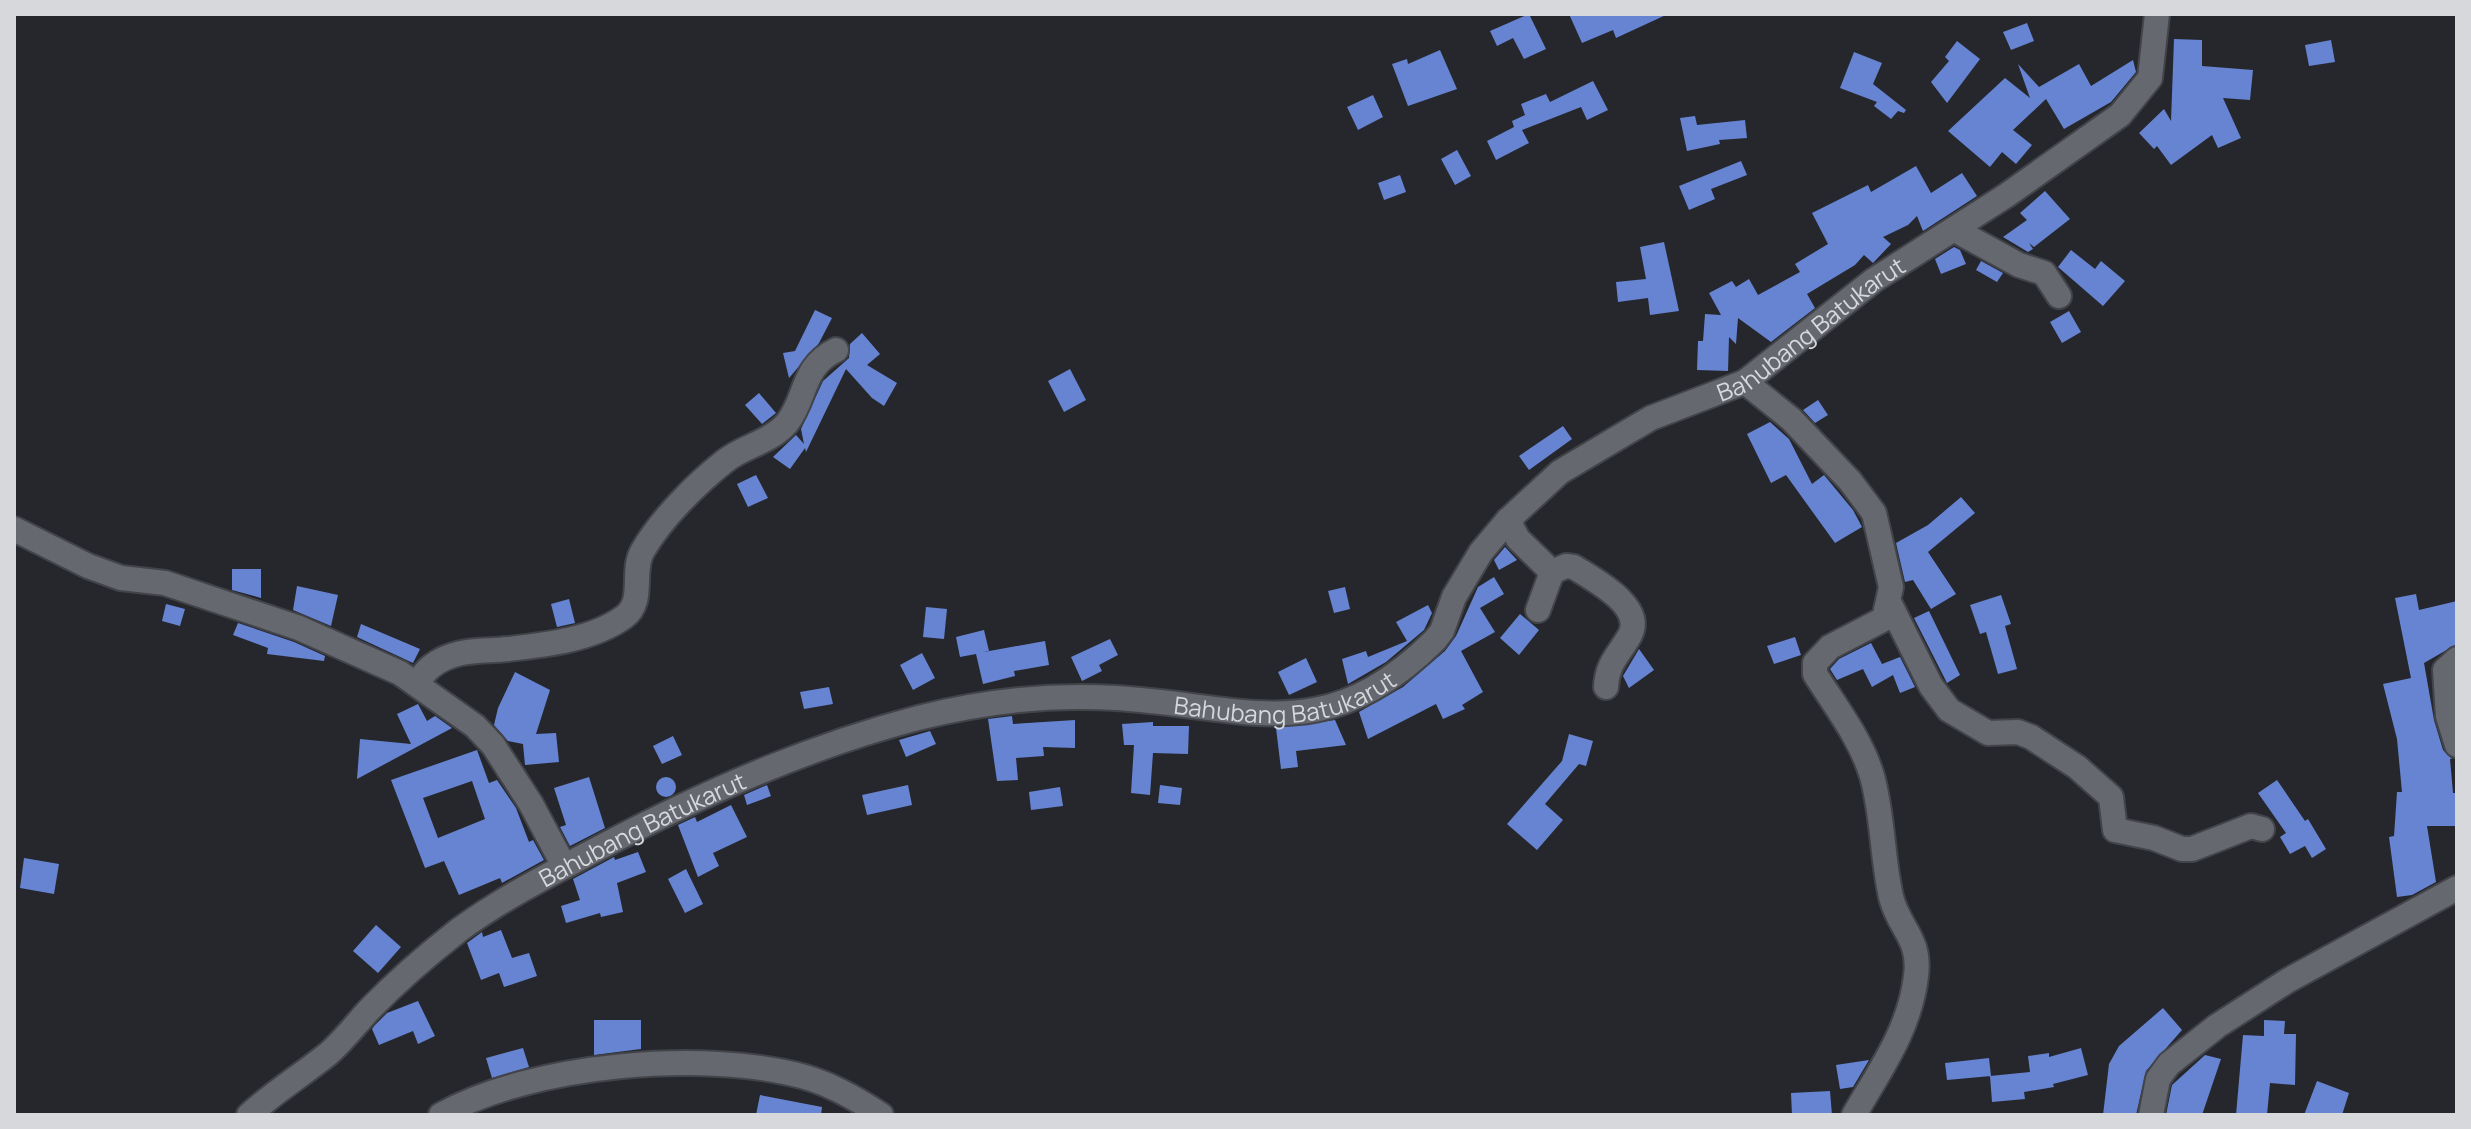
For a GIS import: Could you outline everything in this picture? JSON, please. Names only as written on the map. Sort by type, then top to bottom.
[{"type":"street","name":"Bahubang Batukarut","points":[[249,1115],[330,1052],[420,961],[501,902],[564,866],[731,782],[789,759],[855,736],[967,707],[1115,698],[1283,716],[1321,709],[1351,698],[1399,669],[1435,640],[1464,577],[1508,520],[1560,472],[1651,418],[1745,382],[1874,280],[1955,230],[2134,103],[2150,78],[2157,14]]},
{"type":"street","points":[[1955,230],[2019,265],[2044,273],[2059,296]]},
{"type":"street","points":[[416,684],[432,666],[449,657],[473,649],[505,649],[570,639],[624,617],[633,610],[641,553],[657,532],[726,460],[760,443],[786,424],[803,383],[821,359],[836,350]]},
{"type":"street","points":[[1745,382],[1791,419],[1865,498],[1880,528],[1891,587],[1884,619],[1830,647],[1815,663],[1815,674],[1864,754],[1887,851],[1891,893],[1899,919],[1913,938],[1917,955],[1917,975],[1904,1024],[1889,1059],[1854,1115]]},
{"type":"street","points":[[1508,520],[1518,539],[1552,572]]},
{"type":"street","points":[[14,529],[121,578],[165,583],[299,628],[365,655],[416,684],[475,726],[493,745],[531,804],[564,866]]},
{"type":"street","points":[[1538,610],[1552,572],[1566,566],[1574,567],[1624,602],[1631,612],[1630,635],[1611,661],[1606,687]]},
{"type":"street","points":[[1889,602],[1931,686],[1949,710],[1988,733],[2018,732],[2031,737],[2077,767],[2111,797],[2115,830],[2154,838],[2182,849],[2217,841],[2251,826],[2262,829]]},
{"type":"street","points":[[2457,659],[2445,670],[2444,686],[2457,745]]},
{"type":"street","points":[[2151,1115],[2158,1079],[2169,1064],[2217,1026],[2287,981],[2457,888]]},
{"type":"street","points":[[441,1115],[512,1085],[672,1062],[808,1078],[843,1091],[881,1115]]},
{"type":"building","points":[[1529,14],[1546,49],[1524,59],[1513,38],[1497,46],[1490,31]]},
{"type":"building","points":[[1569,14],[1668,14],[1616,38],[1613,30],[1582,43]]},
{"type":"building","points":[[2027,23],[2034,41],[2011,50],[2003,32]]},
{"type":"building","points":[[2174,39],[2202,40],[2202,66],[2253,70],[2250,100],[2223,98],[2241,138],[2218,148],[2212,135],[2171,165],[2157,146],[2154,149],[2139,133],[2164,109],[2171,121]]},
{"type":"building","points":[[2331,40],[2335,62],[2309,66],[2305,45]]},
{"type":"building","points":[[1957,41],[1980,59],[1947,103],[1931,82],[1949,61],[1945,57]]},
{"type":"building","points":[[1440,50],[1457,89],[1408,106],[1392,64],[1407,59],[1408,64]]},
{"type":"building","points":[[1854,52],[1882,63],[1873,84],[1906,110],[1904,113],[1898,111],[1891,119],[1874,106],[1877,102],[1840,88]]},
{"type":"building","points":[[2133,60],[2136,72],[2111,102],[2064,129],[2046,99],[2013,130],[2032,145],[2016,164],[2002,152],[1990,167],[1948,131],[2005,78],[2030,98],[2018,64],[2039,87],[2079,64],[2091,86]]},
{"type":"building","points":[[1593,81],[1608,110],[1587,120],[1581,107],[1522,130],[1529,143],[1496,160],[1487,141],[1514,127],[1512,121],[1525,115],[1521,104],[1546,94],[1550,102]]},
{"type":"building","points":[[1373,95],[1383,117],[1358,130],[1347,107]]},
{"type":"building","points":[[1695,116],[1697,125],[1745,120],[1747,138],[1719,140],[1720,144],[1687,151],[1680,118]]},
{"type":"building","points":[[1457,150],[1471,176],[1455,185],[1441,159]]},
{"type":"building","points":[[1741,161],[1747,175],[1711,189],[1715,199],[1689,210],[1679,186]]},
{"type":"building","points":[[1916,166],[1931,193],[1962,173],[1977,196],[1923,231],[1917,216],[1908,225],[1883,237],[1891,244],[1873,263],[1864,255],[1855,265],[1807,294],[1815,308],[1771,342],[1738,318],[1736,344],[1729,337],[1728,371],[1697,370],[1698,341],[1703,341],[1705,314],[1721,315],[1709,293],[1732,281],[1736,287],[1749,279],[1758,295],[1800,272],[1795,264],[1828,244],[1812,213],[1868,185],[1871,192]]},
{"type":"building","points":[[1400,175],[1406,192],[1384,200],[1378,183]]},
{"type":"building","points":[[2045,191],[2070,219],[2034,247],[2029,243],[2033,249],[2028,252],[2003,237],[2027,220],[2020,213]]},
{"type":"building","points":[[1664,242],[1679,311],[1650,315],[1648,298],[1618,302],[1616,282],[1646,279],[1640,247]]},
{"type":"building","points":[[1954,247],[1960,250],[1966,264],[1941,274],[1935,259]]},
{"type":"building","points":[[2071,250],[2095,269],[2101,261],[2125,281],[2103,306],[2058,267]]},
{"type":"building","points":[[1981,261],[2003,273],[1997,282],[1976,270]]},
{"type":"building","points":[[815,310],[832,318],[819,343],[789,378],[783,353],[795,351]]},
{"type":"building","points":[[2069,311],[2081,332],[2062,343],[2050,322]]},
{"type":"building","points":[[862,333],[880,354],[867,365],[897,383],[884,406],[872,398],[846,369],[806,452],[805,448],[790,469],[773,457],[796,435],[804,444],[801,429],[823,381],[849,358],[850,344]]},
{"type":"building","points":[[1070,369],[1086,400],[1064,412],[1048,381]]},
{"type":"building","points":[[759,393],[776,413],[762,424],[745,405]]},
{"type":"building","points":[[1818,400],[1828,415],[1815,423],[1803,410]]},
{"type":"building","points":[[1770,422],[1789,439],[1812,484],[1824,475],[1853,510],[1862,527],[1835,543],[1786,475],[1771,483],[1747,434]]},
{"type":"building","points":[[1563,426],[1572,439],[1529,470],[1519,456]]},
{"type":"building","points":[[756,475],[768,498],[748,507],[737,484]]},
{"type":"building","points":[[1961,497],[1975,513],[1928,552],[1956,594],[1931,609],[1913,580],[1905,582],[1896,543],[1928,525]]},
{"type":"building","points":[[1505,547],[1517,560],[1499,570],[1494,560]]},
{"type":"building","points":[[232,569],[261,569],[261,598],[232,590]]},
{"type":"building","points":[[1494,577],[1504,594],[1480,608],[1495,632],[1461,651],[1483,692],[1462,705],[1465,709],[1443,719],[1436,704],[1368,739],[1359,712],[1403,687],[1445,651],[1456,636],[1478,587]]},
{"type":"building","points":[[297,586],[338,595],[331,626],[293,610]]},
{"type":"building","points":[[1345,587],[1350,609],[1334,613],[1328,591]]},
{"type":"building","points":[[2416,594],[2419,610],[2457,601],[2457,644],[2424,663],[2434,720],[2443,750],[2452,759],[2453,793],[2457,793],[2457,826],[2427,826],[2436,882],[2412,895],[2397,897],[2389,837],[2394,836],[2397,792],[2402,792],[2397,739],[2383,684],[2411,678],[2395,598]]},
{"type":"building","points":[[2001,595],[2011,624],[2005,626],[2017,669],[1998,674],[1986,632],[1980,634],[1970,605]]},
{"type":"building","points":[[569,599],[575,623],[557,627],[551,604]]},
{"type":"building","points":[[166,604],[185,609],[180,626],[162,621]]},
{"type":"building","points":[[1428,605],[1432,613],[1424,630],[1386,662],[1348,684],[1342,659],[1366,651],[1368,657],[1407,641],[1396,622]]},
{"type":"building","points":[[926,607],[947,609],[944,639],[923,637]]},
{"type":"building","points":[[1929,611],[1960,675],[1947,683],[1914,618]]},
{"type":"building","points":[[1520,614],[1539,630],[1519,655],[1500,638]]},
{"type":"building","points":[[238,623],[294,642],[325,656],[324,661],[267,654],[268,648],[233,635]]},
{"type":"building","points":[[361,624],[420,649],[413,663],[357,637]]},
{"type":"building","points":[[984,630],[989,651],[984,652],[1045,641],[1049,665],[1014,671],[1015,676],[983,684],[976,654],[960,657],[956,637]]},
{"type":"building","points":[[1795,637],[1801,655],[1774,664],[1767,646]]},
{"type":"building","points":[[1110,639],[1118,655],[1099,665],[1102,671],[1082,681],[1071,657]]},
{"type":"building","points":[[1871,643],[1882,664],[1900,657],[1915,687],[1900,693],[1893,675],[1872,687],[1863,669],[1837,680],[1830,669],[1839,659]]},
{"type":"building","points":[[1639,649],[1654,670],[1629,688],[1623,676]]},
{"type":"building","points":[[922,653],[935,678],[913,690],[900,665]]},
{"type":"building","points":[[1306,658],[1317,682],[1289,695],[1278,672]]},
{"type":"building","points":[[515,672],[550,690],[536,734],[556,733],[559,762],[525,765],[523,744],[508,741],[494,725],[498,708]]},
{"type":"building","points":[[829,687],[833,704],[804,709],[800,692]]},
{"type":"building","points":[[418,704],[427,721],[435,716],[452,728],[357,779],[360,739],[411,744],[397,714]]},
{"type":"building","points":[[1012,716],[1013,724],[1075,720],[1075,748],[1043,747],[1044,756],[1016,758],[1018,780],[997,781],[988,719]]},
{"type":"building","points":[[1335,720],[1346,745],[1296,751],[1298,767],[1281,769],[1276,728]]},
{"type":"building","points":[[1153,722],[1153,726],[1189,726],[1188,754],[1153,753],[1150,795],[1131,793],[1134,745],[1124,745],[1122,724]]},
{"type":"building","points":[[930,731],[936,744],[906,757],[899,740]]},
{"type":"building","points":[[1569,734],[1593,741],[1586,766],[1579,764],[1545,804],[1563,820],[1537,850],[1507,824],[1562,761]]},
{"type":"building","points":[[673,736],[682,755],[662,764],[653,746]]},
{"type":"building","points":[[477,750],[489,783],[497,780],[516,808],[529,842],[533,840],[544,860],[502,883],[500,878],[459,895],[444,861],[425,868],[391,780]],"holes":[[[472,781],[485,819],[438,838],[423,798]]]},
{"type":"building","points":[[589,777],[605,828],[570,846],[560,827],[566,825],[554,788]]},
{"type":"building","points":[[666,777],[673,780],[676,787],[673,794],[666,797],[659,794],[656,787],[659,780]]},
{"type":"building","points":[[2277,780],[2305,821],[2308,819],[2326,849],[2312,858],[2305,846],[2290,854],[2280,837],[2286,833],[2258,793]]},
{"type":"building","points":[[767,785],[771,796],[747,805],[744,795]]},
{"type":"building","points":[[908,785],[912,805],[867,815],[862,795]]},
{"type":"building","points":[[1160,785],[1182,788],[1180,805],[1158,803]]},
{"type":"building","points":[[1060,787],[1063,806],[1031,810],[1029,792]]},
{"type":"building","points":[[731,805],[747,837],[713,853],[719,866],[698,877],[678,825],[695,817],[697,822]]},
{"type":"building","points":[[638,852],[646,872],[617,883],[623,912],[601,917],[600,913],[566,923],[561,906],[580,900],[573,879],[614,857],[615,860]]},
{"type":"building","points":[[24,858],[59,864],[54,894],[20,888]]},
{"type":"building","points":[[686,869],[703,904],[685,913],[668,879]]},
{"type":"building","points":[[376,925],[401,947],[378,973],[353,951]]},
{"type":"building","points":[[501,930],[512,958],[529,953],[537,976],[504,987],[499,973],[481,980],[467,943],[482,932],[483,937]]},
{"type":"building","points":[[418,1001],[435,1036],[418,1044],[413,1031],[379,1045],[372,1029],[375,1025],[387,1013]]},
{"type":"building","points":[[2163,1008],[2182,1030],[2146,1071],[2136,1115],[2103,1115],[2109,1064],[2119,1046]]},
{"type":"building","points":[[594,1020],[641,1020],[641,1049],[594,1055]]},
{"type":"building","points":[[2264,1020],[2285,1021],[2284,1034],[2296,1034],[2295,1085],[2270,1083],[2267,1115],[2236,1115],[2243,1035],[2264,1036]]},
{"type":"building","points":[[523,1048],[529,1067],[492,1078],[486,1058]]},
{"type":"building","points":[[2081,1048],[2088,1075],[2053,1084],[2054,1087],[2024,1092],[2025,1099],[1992,1102],[1990,1076],[2030,1072],[2028,1056],[2049,1053],[2049,1057]]},
{"type":"building","points":[[2205,1055],[2221,1059],[2202,1115],[2166,1115],[2172,1085]]},
{"type":"building","points":[[1989,1058],[1991,1076],[1947,1080],[1945,1063]]},
{"type":"building","points":[[1869,1060],[1853,1087],[1840,1089],[1836,1065]]},
{"type":"building","points":[[2317,1081],[2349,1093],[2342,1115],[2304,1115]]},
{"type":"building","points":[[1830,1091],[1832,1115],[1792,1115],[1791,1093]]},
{"type":"building","points":[[760,1095],[822,1107],[821,1115],[756,1115]]}]
